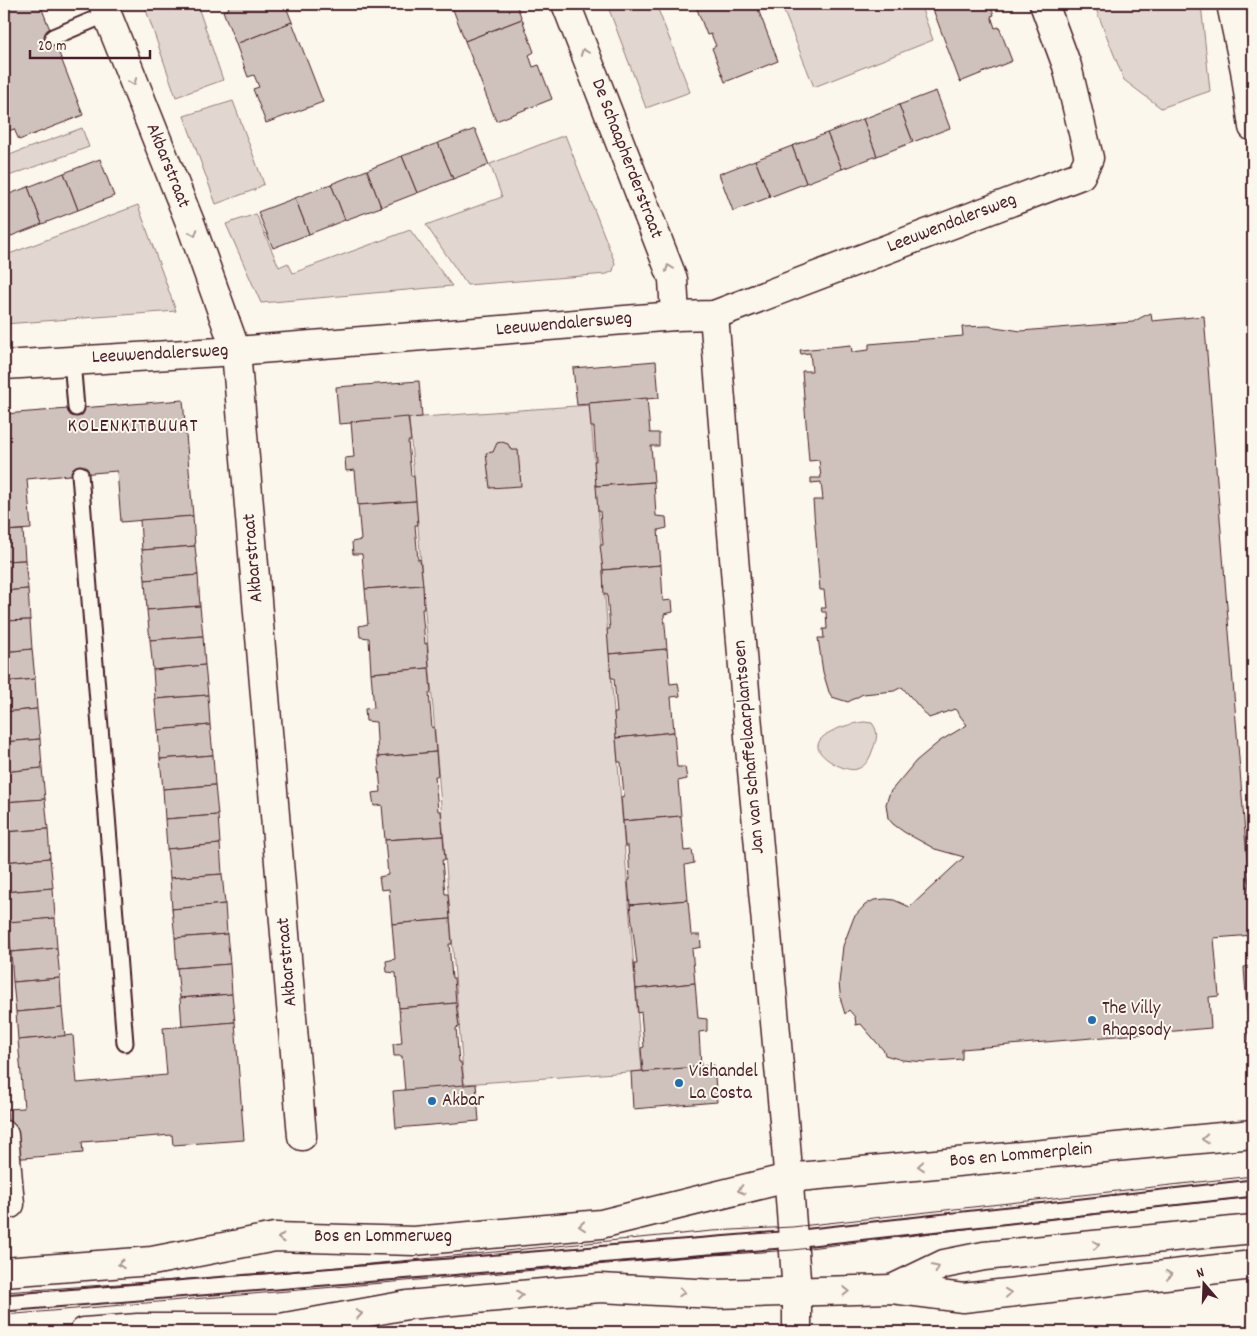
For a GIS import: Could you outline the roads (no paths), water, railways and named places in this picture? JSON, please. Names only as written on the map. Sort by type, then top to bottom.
[{"type":"main road","name":"De Schaapherderstraat","points":[[566,4],[673,279],[675,316]]},
{"type":"main road","name":"Leeuwendalersweg","points":[[4,366],[72,360],[236,351],[675,316],[714,315],[1081,175],[1089,158],[1068,66],[1044,4]]},
{"type":"main road","points":[[1231,4],[1245,70],[1253,127]]},
{"type":"main road","name":"Akbarstraat","points":[[105,9],[191,225],[236,351],[302,1136]]},
{"type":"main road","name":"Jan van Schaffelaarplantsoen","points":[[714,315],[788,1178],[797,1292],[797,1332]]},
{"type":"main road","name":"Bos en Lommerplein","points":[[788,1178],[1253,1134]]},
{"type":"main road","points":[[4,1135],[10,1204]]},
{"type":"main road","name":"Bos en Lommerweg","points":[[4,1272],[152,1261],[275,1237],[414,1241],[601,1224],[788,1178]]},
{"type":"main road","points":[[892,1290],[944,1264],[984,1256],[1253,1229]]},
{"type":"main road","points":[[84,1332],[138,1328],[280,1328],[407,1306],[600,1288],[715,1294],[892,1290],[963,1298],[1253,1265]]},
{"type":"lane","points":[[53,37],[105,9]]},
{"type":"lane","points":[[72,360],[76,408]]},
{"type":"lane","points":[[80,474],[125,1043]]},
{"type":"lane","points":[[792,1239],[1253,1188]]},
{"type":"lane","name":"Bos en Lommerweg","points":[[4,1303],[792,1239]]},
{"type":"tram line","points":[[4,1292],[277,1273],[712,1231],[792,1227],[1253,1176]]},
{"type":"tram line","points":[[4,1315],[713,1255],[793,1250],[1063,1217],[1253,1197]]},
{"type":"place","name":"The Villy Rhapsody","points":[[1092,1020]]},
{"type":"place","name":"Vishandel La Costa","points":[[679,1083]]},
{"type":"place","name":"Akbar","points":[[432,1101]]},
{"type":"district","name":"KOLENKITBUURT","points":[[133,427]]}]
